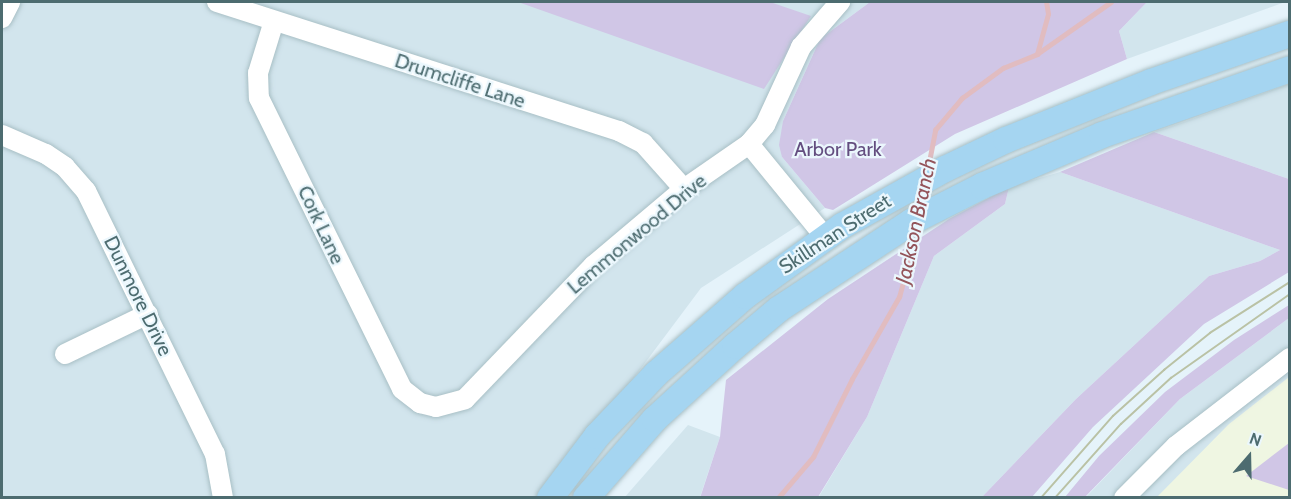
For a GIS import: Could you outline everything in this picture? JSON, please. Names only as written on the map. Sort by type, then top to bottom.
[{"type":"main road","name":"Skillman Street","points":[[550,498],[597,436],[656,374],[745,296],[833,231],[945,169],[1037,128],[1246,48],[1290,34]]},
{"type":"main road","points":[[1246,48],[1256,81]]},
{"type":"main road","name":"Skillman Street","points":[[586,498],[655,419],[779,309],[910,222],[997,179],[1102,135],[1290,69]]},
{"type":"main road","points":[[779,309],[786,288],[825,253],[833,231]]},
{"type":"street","points":[[2,18],[10,2]]},
{"type":"street","name":"Drumcliffe Lane","points":[[217,2],[619,131],[643,143],[684,189]]},
{"type":"street","name":"Lemmonwood Drive","points":[[436,407],[465,399],[477,390],[593,266],[684,189],[749,144],[765,125],[790,65],[813,29],[840,2]]},
{"type":"street","name":"Cork Lane","points":[[274,21],[258,73],[259,98],[402,389],[420,403],[436,407]]},
{"type":"street","name":"Dunmore Drive","points":[[2,135],[46,154],[77,178],[148,314],[215,454],[223,498]]},
{"type":"street","points":[[749,144],[833,231]]},
{"type":"street","points":[[65,354],[148,314]]},
{"type":"street","points":[[1124,498],[1176,446],[1290,358]]},
{"type":"shaded area","points":[[2,2],[870,2],[820,39],[783,121],[782,157],[825,208],[701,288],[544,498],[2,497]]},
{"type":"shaded area","points":[[1147,2],[1285,2],[1127,59],[1119,31]]},
{"type":"shaded area","points":[[1289,84],[1289,179],[1154,132],[1181,123]]},
{"type":"shaded area","points":[[1060,172],[1280,250],[1260,261],[1209,276],[1076,399],[982,497],[818,498],[867,417],[934,256],[1005,204],[1009,187]]},
{"type":"shaded area","points":[[1289,318],[1289,497],[1085,498],[1180,399]]},
{"type":"shaded area","points":[[1289,377],[1289,497],[1156,498],[1229,424]]},
{"type":"shaded area","points":[[688,425],[720,437],[700,497],[624,498]]},
{"type":"green space","points":[[518,2],[770,2],[811,16],[764,89]]},
{"type":"green space","name":"Arbor Park","points":[[870,2],[1147,2],[1119,31],[1127,59],[955,134],[833,210],[825,208],[782,157],[779,145],[783,121],[820,39]]},
{"type":"green space","points":[[1154,132],[1289,179],[1289,272],[1204,324],[1093,427],[1032,497],[982,497],[1076,399],[1209,276],[1260,261],[1280,250],[1060,172]]},
{"type":"green space","points":[[1009,187],[1005,204],[934,256],[867,417],[818,497],[700,498],[720,437],[726,380],[828,299],[949,219]]},
{"type":"green space","points":[[1289,305],[1289,318],[1180,399],[1085,497],[1065,497],[1099,456],[1165,392],[1234,340]]},
{"type":"green space","points":[[1289,443],[1289,490],[1246,476]]},
{"type":"waterway","points":[[1037,54],[1048,14],[1046,2]]},
{"type":"waterway","name":"Jackson Branch","points":[[928,167],[935,130],[962,98],[1003,68],[1037,54],[1111,2]]},
{"type":"waterway","name":"Jackson Branch","points":[[778,498],[813,457],[852,379],[899,297],[918,229]]},
{"type":"tram line","points":[[1041,498],[1113,416],[1164,370],[1210,333],[1290,282]]},
{"type":"tram line","points":[[1055,498],[1121,424],[1171,378],[1290,294]]}]
